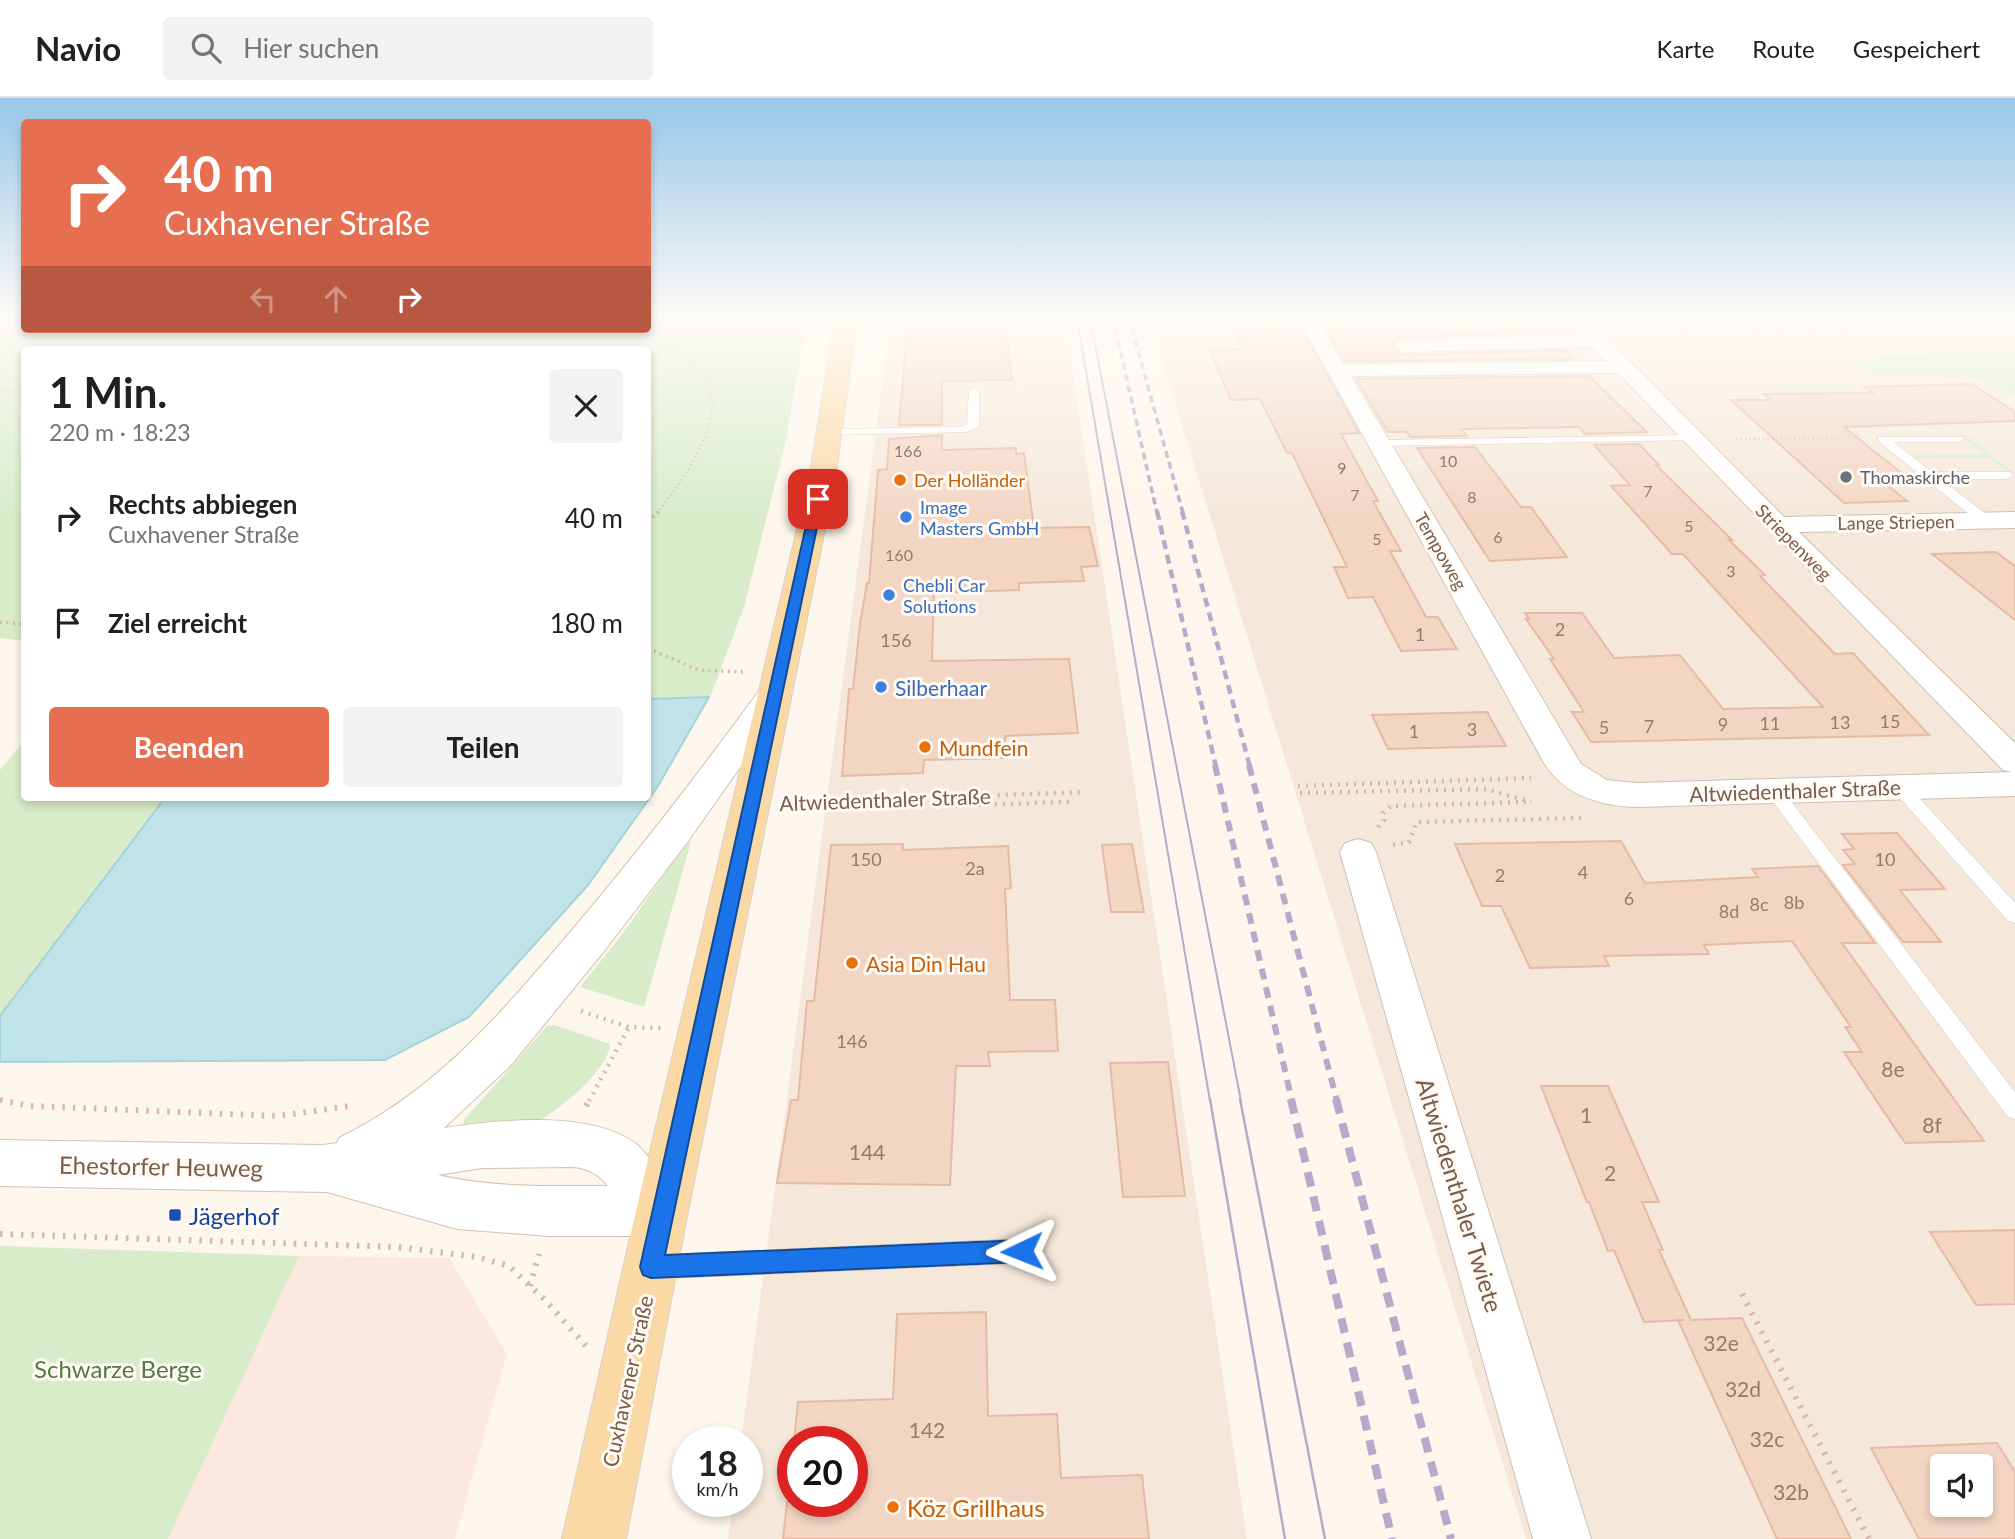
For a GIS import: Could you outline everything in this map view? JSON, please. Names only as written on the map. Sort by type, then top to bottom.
[{"type":"main road","name":"Cuxhavener Straße","points":[[594,1539],[662,1211],[823,474],[836,385]]},
{"type":"main road","points":[[323,1169],[367,1150],[405,1128],[440,1104],[476,1071],[623,901],[709,788],[778,682]]},
{"type":"main road","name":"Ehestorfer Heuweg","points":[[0,1163],[323,1169],[482,1145],[592,1146],[618,1160],[662,1211]]},
{"type":"main road","name":"Ehestorfer Heuweg","points":[[323,1169],[457,1205],[550,1211],[662,1211]]},
{"type":"street","name":"Tempoweg","points":[[1344,385],[1571,775]]},
{"type":"street","name":"Striepenweg","points":[[1641,385],[2015,762]]},
{"type":"street","name":"Lange Striepen","points":[[1777,525],[2015,520]]},
{"type":"street","name":"Altwiedenthaler Straße","points":[[1571,775],[1596,790],[1624,795],[2015,784]]},
{"type":"street","name":"Altwiedenthaler Twiete","points":[[1358,852],[1562,1539]]},
{"type":"lane","points":[[829,432],[963,430],[973,426],[974,391]]},
{"type":"lane","points":[[1380,443],[1693,438]]},
{"type":"lane","points":[[1882,439],[1959,439]]},
{"type":"lane","points":[[1882,439],[1985,520]]},
{"type":"lane","points":[[1928,476],[2007,475]]},
{"type":"lane","points":[[1899,786],[2015,916]]},
{"type":"lane","points":[[1774,791],[2015,1109]]},
{"type":"lane","points":[[651,1267],[1022,1251]]},
{"type":"path","points":[[651,519],[681,485],[698,451],[709,414],[711,391],[707,385]]},
{"type":"path","points":[[0,392],[21,391]]},
{"type":"path","points":[[1693,438],[1836,438],[1865,433],[1882,439]]},
{"type":"path","points":[[0,622],[21,624]]},
{"type":"path","points":[[651,649],[698,670],[778,682]]},
{"type":"path","points":[[1298,786],[1482,781],[1571,775]]},
{"type":"path","points":[[1482,781],[1486,789]]},
{"type":"path","points":[[1300,793],[1486,789],[1531,802],[1391,806],[1383,813],[1384,820],[1358,852]]},
{"type":"path","name":"Altwiedenthaler Straße","points":[[752,804],[1083,792]]},
{"type":"path","name":"Altwiedenthaler Straße","points":[[752,804],[832,809],[1069,802]]},
{"type":"path","points":[[572,1008],[629,1027],[703,1029]]},
{"type":"path","points":[[580,1117],[629,1027]]},
{"type":"path","points":[[0,1100],[30,1106],[278,1116],[314,1113],[356,1104]]},
{"type":"path","points":[[0,1234],[397,1247],[477,1257],[509,1266],[625,1391]]},
{"type":"path","points":[[530,1287],[540,1250]]},
{"type":"path","points":[[1742,1293],[1869,1539]]},
{"type":"shaded area","points":[[882,385],[1075,385],[1247,1539],[728,1539],[731,1517],[763,1517],[763,1426],[743,1426]]},
{"type":"shaded area","points":[[1170,385],[2015,385],[2015,1539],[1526,1539]]},
{"type":"shaded area","points":[[299,1256],[449,1258],[507,1354],[455,1539],[168,1539]]},
{"type":"green space","points":[[0,385],[21,385],[21,641],[0,638]]},
{"type":"green space","points":[[651,385],[795,385],[786,440],[744,607],[713,690],[651,796]]},
{"type":"green space","points":[[1995,385],[2015,385],[2015,398]]},
{"type":"green space","points":[[1959,435],[1966,435],[2015,474],[1989,458],[1917,458],[1913,455],[1984,454]]},
{"type":"green space","points":[[21,745],[21,801],[647,801],[588,885],[469,1017],[385,1060],[0,1062],[0,770]]},
{"type":"green space","points":[[691,842],[644,1007],[580,987],[624,932],[686,843]]},
{"type":"green space","points":[[554,1025],[610,1044],[608,1054],[593,1076],[560,1107],[540,1120],[502,1125],[464,1124],[464,1120],[547,1026]]},
{"type":"green space","name":"Schwarze Berge","points":[[0,1246],[299,1256],[168,1539],[0,1539]]},
{"type":"water","points":[[709,697],[651,796],[651,699]]},
{"type":"water","points":[[163,801],[647,801],[588,885],[469,1017],[385,1060],[0,1062],[0,1016]]},
{"type":"building","points":[[902,385],[942,385],[942,425],[899,425]]},
{"type":"building","points":[[1225,385],[1333,385],[1359,433],[1341,434],[1378,501],[1373,501],[1401,551],[1390,551],[1426,617],[1438,617],[1457,649],[1401,651],[1373,597],[1348,598],[1334,567],[1347,567],[1292,453],[1287,453],[1260,399],[1231,400]]},
{"type":"building","points":[[1360,385],[1599,385],[1647,432],[1585,434],[1579,427],[1461,429],[1467,436],[1410,437],[1407,432],[1388,432]]},
{"type":"building","points":[[1974,385],[2015,412],[2015,421],[1844,427],[1905,476],[1876,476],[1907,501],[1844,503],[1731,400],[1771,400],[1764,394],[1873,393],[1864,387]]},
{"type":"building","points":[[942,435],[942,450],[1016,448],[1016,454],[1024,453],[1034,528],[1089,527],[1098,566],[1081,567],[1084,581],[1019,583],[1019,590],[934,593],[932,661],[1069,659],[1078,733],[1005,736],[1006,758],[924,760],[923,773],[842,776],[849,689],[853,689],[860,624],[869,583],[878,470],[887,469],[889,439]]},
{"type":"building","points":[[1639,444],[1659,465],[1656,465],[1765,575],[1760,576],[1835,654],[1853,653],[1929,735],[1591,742],[1572,712],[1584,712],[1550,659],[1554,659],[1526,619],[1529,619],[1525,613],[1582,613],[1614,658],[1680,655],[1723,709],[1823,707],[1683,554],[1672,554],[1611,486],[1630,485],[1594,445]]},
{"type":"building","points":[[1475,447],[1521,507],[1531,507],[1567,557],[1490,561],[1417,448]]},
{"type":"building","points":[[1996,552],[2015,566],[2015,620],[1932,554]]},
{"type":"building","points":[[1487,712],[1506,746],[1388,749],[1372,715]]},
{"type":"building","points":[[1897,833],[1945,889],[1900,890],[1941,942],[1903,942],[1843,865],[1855,864],[1843,850],[1854,849],[1842,834]]},
{"type":"building","points":[[1621,841],[1645,883],[1758,877],[1752,869],[1818,866],[1875,943],[1842,943],[1984,1141],[1905,1143],[1844,1052],[1862,1052],[1845,1027],[1851,1027],[1792,941],[1704,945],[1709,954],[1604,956],[1609,966],[1530,968],[1501,906],[1482,906],[1455,844]]},
{"type":"building","points":[[903,844],[903,850],[1008,846],[1011,888],[1005,889],[1010,1000],[1055,1000],[1058,1051],[988,1052],[990,1066],[956,1066],[950,1185],[777,1183],[791,1100],[798,1100],[807,1001],[814,1001],[831,845]]},
{"type":"building","points":[[1132,844],[1144,912],[1111,912],[1102,845]]},
{"type":"building","points":[[1168,1062],[1185,1196],[1123,1197],[1110,1063]]},
{"type":"building","points":[[1541,1086],[1608,1086],[1659,1202],[1642,1202],[1663,1250],[1659,1250],[1691,1320],[1742,1318],[1851,1539],[1777,1539],[1678,1320],[1644,1322],[1614,1250],[1608,1251]]},
{"type":"building","points":[[2015,1230],[2015,1304],[1976,1305],[1930,1232]]},
{"type":"building","points":[[986,1312],[988,1416],[1057,1414],[1061,1478],[1142,1475],[1149,1539],[783,1539],[785,1517],[868,1517],[868,1426],[796,1426],[798,1402],[893,1399],[897,1314]]},
{"type":"building","points":[[1997,1443],[2015,1472],[2015,1539],[1919,1539],[1871,1448]]},
{"type":"tram line","points":[[1088,385],[1210,1101]]},
{"type":"tram line","points":[[1103,385],[1241,1101]]},
{"type":"tram line","points":[[1210,1099],[1285,1539]]},
{"type":"tram line","points":[[1240,1099],[1325,1539]]},
{"type":"railway","points":[[1128,385],[1157,513]]},
{"type":"railway","points":[[1148,385],[1183,513]]},
{"type":"railway","points":[[1157,511],[1216,767]]},
{"type":"railway","points":[[1182,511],[1250,767]]},
{"type":"railway","points":[[1215,765],[1292,1101]]},
{"type":"railway","points":[[1249,765],[1337,1101]]},
{"type":"railway","points":[[1291,1099],[1392,1539]]},
{"type":"railway","points":[[1336,1099],[1451,1539]]},
{"type":"place","name":"Thomaskirche","points":[[1846,477]]},
{"type":"place","name":"Der Holländer","points":[[900,480]]},
{"type":"place","name":"Image Masters GmbH","points":[[906,517]]},
{"type":"place","name":"Chebli Car Solutions","points":[[889,595]]},
{"type":"place","name":"Silberhaar","points":[[881,687]]},
{"type":"place","name":"Mundfein","points":[[925,747]]},
{"type":"place","name":"Asia Din Hau","points":[[852,963]]},
{"type":"place","name":"Jägerhof","points":[[175,1215]]},
{"type":"place","name":"Köz Grillhaus","points":[[893,1507]]},
{"type":"route","points":[[818,499],[651,1267],[1022,1251]]}]
